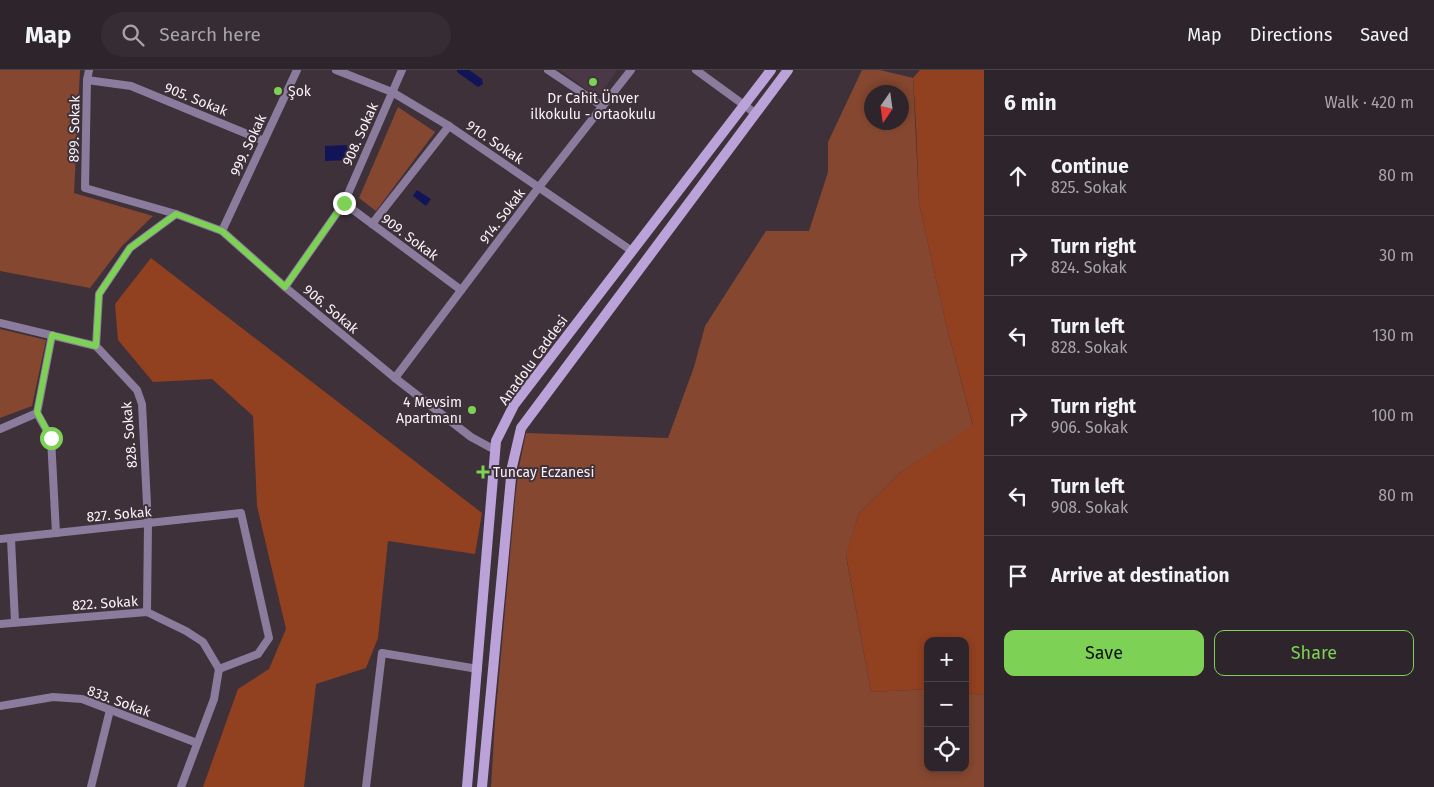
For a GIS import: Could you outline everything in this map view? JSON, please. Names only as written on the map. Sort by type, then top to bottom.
[{"type":"main road","name":"Anadolu Caddesi","points":[[467,787],[496,441],[514,405],[771,70]]},
{"type":"main road","points":[[482,787],[512,467],[521,428],[788,70]]},
{"type":"street","name":"899. Sokak","points":[[85,188],[87,80],[89,70]]},
{"type":"street","name":"999. Sokak","points":[[222,231],[297,70]]},
{"type":"street","name":"910. Sokak","points":[[336,70],[392,92],[449,126],[632,251]]},
{"type":"street","name":"908. Sokak","points":[[285,287],[344,203],[402,70]]},
{"type":"street","points":[[548,70],[602,106]]},
{"type":"street","name":"914. Sokak","points":[[396,378],[539,187],[631,70]]},
{"type":"street","points":[[696,70],[755,113]]},
{"type":"street","name":"905. Sokak","points":[[87,80],[131,86],[264,141]]},
{"type":"street","points":[[372,224],[449,126]]},
{"type":"street","name":"906. Sokak","points":[[85,188],[176,214],[222,231],[285,287],[396,378],[471,437],[495,450]]},
{"type":"street","name":"909. Sokak","points":[[344,203],[461,290]]},
{"type":"street","points":[[0,323],[96,346],[99,294],[130,248],[176,214]]},
{"type":"street","points":[[52,335],[37,412],[51,438],[56,533]]},
{"type":"street","name":"828. Sokak","points":[[96,346],[137,390],[142,404],[148,524],[147,612]]},
{"type":"street","points":[[0,429],[37,412]]},
{"type":"street","name":"827. Sokak","points":[[0,539],[241,513],[269,638],[258,654],[219,669]]},
{"type":"street","points":[[11,539],[15,622]]},
{"type":"street","name":"822. Sokak","points":[[0,624],[147,612],[186,631],[203,642],[219,669]]},
{"type":"street","points":[[366,787],[382,654],[478,669]]},
{"type":"street","points":[[181,787],[214,699],[219,669]]},
{"type":"street","name":"833. Sokak","points":[[0,706],[53,697],[82,699],[197,743]]},
{"type":"street","points":[[91,787],[110,710]]},
{"type":"shaded area","points":[[0,70],[80,70],[74,193],[153,216],[122,246],[90,288],[0,271]]},
{"type":"shaded area","points":[[457,70],[469,70],[482,79],[483,84],[478,87],[457,72]]},
{"type":"shaded area","name":"Dr Cahit Ünver ilkokulu - ortaokulu","points":[[560,70],[617,70],[601,94],[593,94]]},
{"type":"shaded area","points":[[862,70],[880,70],[913,78],[919,203],[946,324],[973,426],[901,472],[859,513],[846,556],[871,692],[924,689],[924,772],[969,772],[969,693],[984,695],[984,787],[491,787],[495,721],[515,500],[526,433],[668,438],[694,367],[705,326],[766,231],[809,231],[828,172],[828,142]]},
{"type":"shaded area","points":[[920,70],[984,70],[984,695],[969,693],[969,637],[924,637],[924,689],[871,692],[846,555],[859,513],[901,472],[973,425],[946,324],[919,203],[913,78]]},
{"type":"shaded area","points":[[398,107],[435,132],[376,211],[359,198]]},
{"type":"shaded area","points":[[347,145],[348,160],[325,161],[325,146]]},
{"type":"shaded area","points":[[417,190],[431,199],[426,206],[413,196]]},
{"type":"shaded area","points":[[151,258],[482,513],[475,554],[388,541],[378,638],[366,668],[316,684],[304,787],[203,787],[238,689],[269,669],[286,629],[257,506],[253,416],[212,379],[153,382],[118,340],[115,304]]},
{"type":"shaded area","points":[[0,329],[46,340],[32,406],[0,418]]},
{"type":"place","name":"Dr Cahit Ünver ilkokulu - ortaokulu","points":[[593,82]]},
{"type":"place","name":"Şok","points":[[278,91]]},
{"type":"place","name":"4 Mevsim Apartmanı","points":[[472,410]]},
{"type":"place","name":"Tuncay Eczanesi","points":[[483,472]]},
{"type":"route","points":[[51,438],[37,412],[52,335],[96,346],[99,294],[130,248],[176,214],[222,231],[285,287],[344,203]]}]
